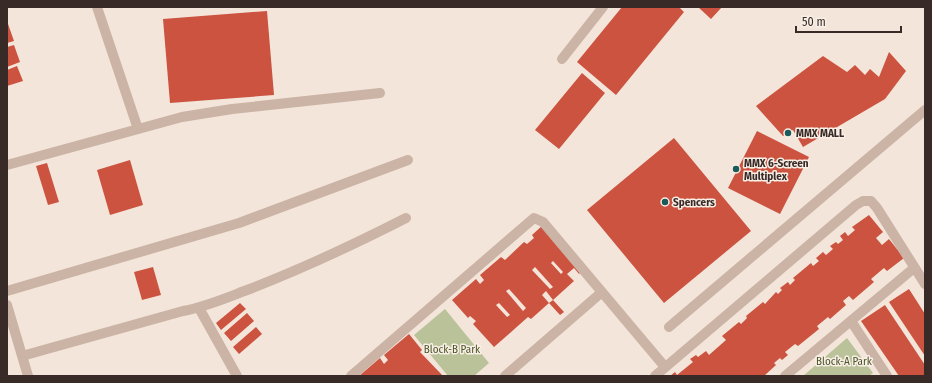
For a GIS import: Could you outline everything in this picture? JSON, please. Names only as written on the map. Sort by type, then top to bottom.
[{"type":"street","points":[[97,7],[138,129]]},
{"type":"street","points":[[562,59],[603,7]]},
{"type":"street","points":[[7,165],[182,117],[210,111],[380,93]]},
{"type":"street","points":[[669,327],[925,110]]},
{"type":"street","points":[[7,291],[239,223],[408,160]]},
{"type":"street","points":[[655,376],[856,205],[863,201],[871,201],[877,208],[925,284]]},
{"type":"street","points":[[22,356],[183,311],[199,308],[298,268],[360,241],[406,218]]},
{"type":"street","points":[[351,376],[534,218],[543,222],[664,367]]},
{"type":"street","points":[[785,376],[914,268]]},
{"type":"street","points":[[505,376],[602,292]]},
{"type":"street","points":[[7,305],[28,376]]},
{"type":"street","points":[[199,308],[237,376]]},
{"type":"street","points":[[851,321],[887,376]]},
{"type":"green space","name":"Block-B Park","points":[[445,309],[489,363],[474,376],[448,376],[414,335]]},
{"type":"green space","name":"Block-A Park","points":[[847,338],[873,373],[869,376],[803,376]]},
{"type":"building","points":[[622,7],[679,7],[684,12],[616,95],[577,62]]},
{"type":"building","points":[[698,7],[722,7],[711,19]]},
{"type":"building","points":[[267,11],[274,95],[170,103],[163,19]]},
{"type":"building","points":[[7,21],[14,41],[7,43]]},
{"type":"building","points":[[14,45],[20,62],[7,67],[7,47]]},
{"type":"building","points":[[889,52],[906,71],[885,99],[803,147],[793,130],[783,136],[756,106],[823,56],[847,72],[855,65],[865,75],[870,69],[879,77]]},
{"type":"building","points":[[17,66],[23,81],[7,86],[7,70]]},
{"type":"building","points":[[582,73],[605,93],[559,149],[535,130]]},
{"type":"building","points":[[757,131],[809,157],[780,214],[728,188]]},
{"type":"building","points":[[674,138],[751,231],[664,303],[587,210]]},
{"type":"building","points":[[130,160],[143,205],[110,215],[97,170]]},
{"type":"building","points":[[47,163],[59,202],[48,205],[36,166]]},
{"type":"building","points":[[869,215],[883,232],[876,238],[882,245],[889,239],[904,258],[887,271],[884,268],[871,279],[874,282],[853,300],[849,296],[843,301],[846,305],[830,319],[828,317],[817,326],[819,329],[798,346],[795,344],[785,352],[788,355],[782,360],[780,358],[774,363],[776,365],[764,376],[670,376],[675,372],[677,375],[693,362],[690,359],[696,355],[698,357],[706,351],[709,355],[726,340],[722,336],[739,322],[741,324],[747,318],[746,316],[763,302],[765,304],[776,292],[778,294],[782,290],[780,288],[788,282],[790,285],[795,280],[793,278],[811,263],[813,266],[819,261],[816,258],[823,252],[826,255],[833,249],[830,246],[836,242],[838,244],[843,240],[840,236],[845,232],[848,236],[855,230],[852,227]]},
{"type":"building","points":[[543,225],[583,270],[579,274],[574,268],[567,274],[574,281],[553,300],[546,291],[542,295],[549,303],[531,319],[528,317],[494,347],[473,324],[476,321],[470,316],[468,318],[452,300],[476,279],[480,284],[484,280],[480,275],[501,257],[505,260],[524,242],[527,244],[534,238],[532,235]],"holes":[[[553,261],[563,272],[561,274],[551,263]],[[535,267],[553,287],[550,289],[532,270]],[[509,289],[526,308],[523,311],[506,291]],[[499,303],[510,315],[507,317],[496,305]]]},
{"type":"building","points":[[153,267],[161,295],[142,300],[134,272]]},
{"type":"building","points":[[909,289],[925,314],[925,356],[889,302]]},
{"type":"building","points":[[553,300],[564,312],[560,315],[549,303]]},
{"type":"building","points":[[240,303],[246,309],[221,330],[216,323]]},
{"type":"building","points":[[885,305],[925,365],[925,376],[899,376],[861,321]]},
{"type":"building","points":[[247,313],[254,321],[231,341],[224,333]]},
{"type":"building","points":[[256,327],[262,334],[239,354],[233,347]]},
{"type":"building","points":[[409,334],[422,350],[420,352],[443,376],[359,376],[380,358],[384,364],[388,360],[384,355]]},
{"type":"place","name":"MMX MALL","points":[[788,133]]},
{"type":"place","name":"MMX 6-Screen Multiplex","points":[[736,169]]},
{"type":"place","name":"Spencers","points":[[665,202]]}]
